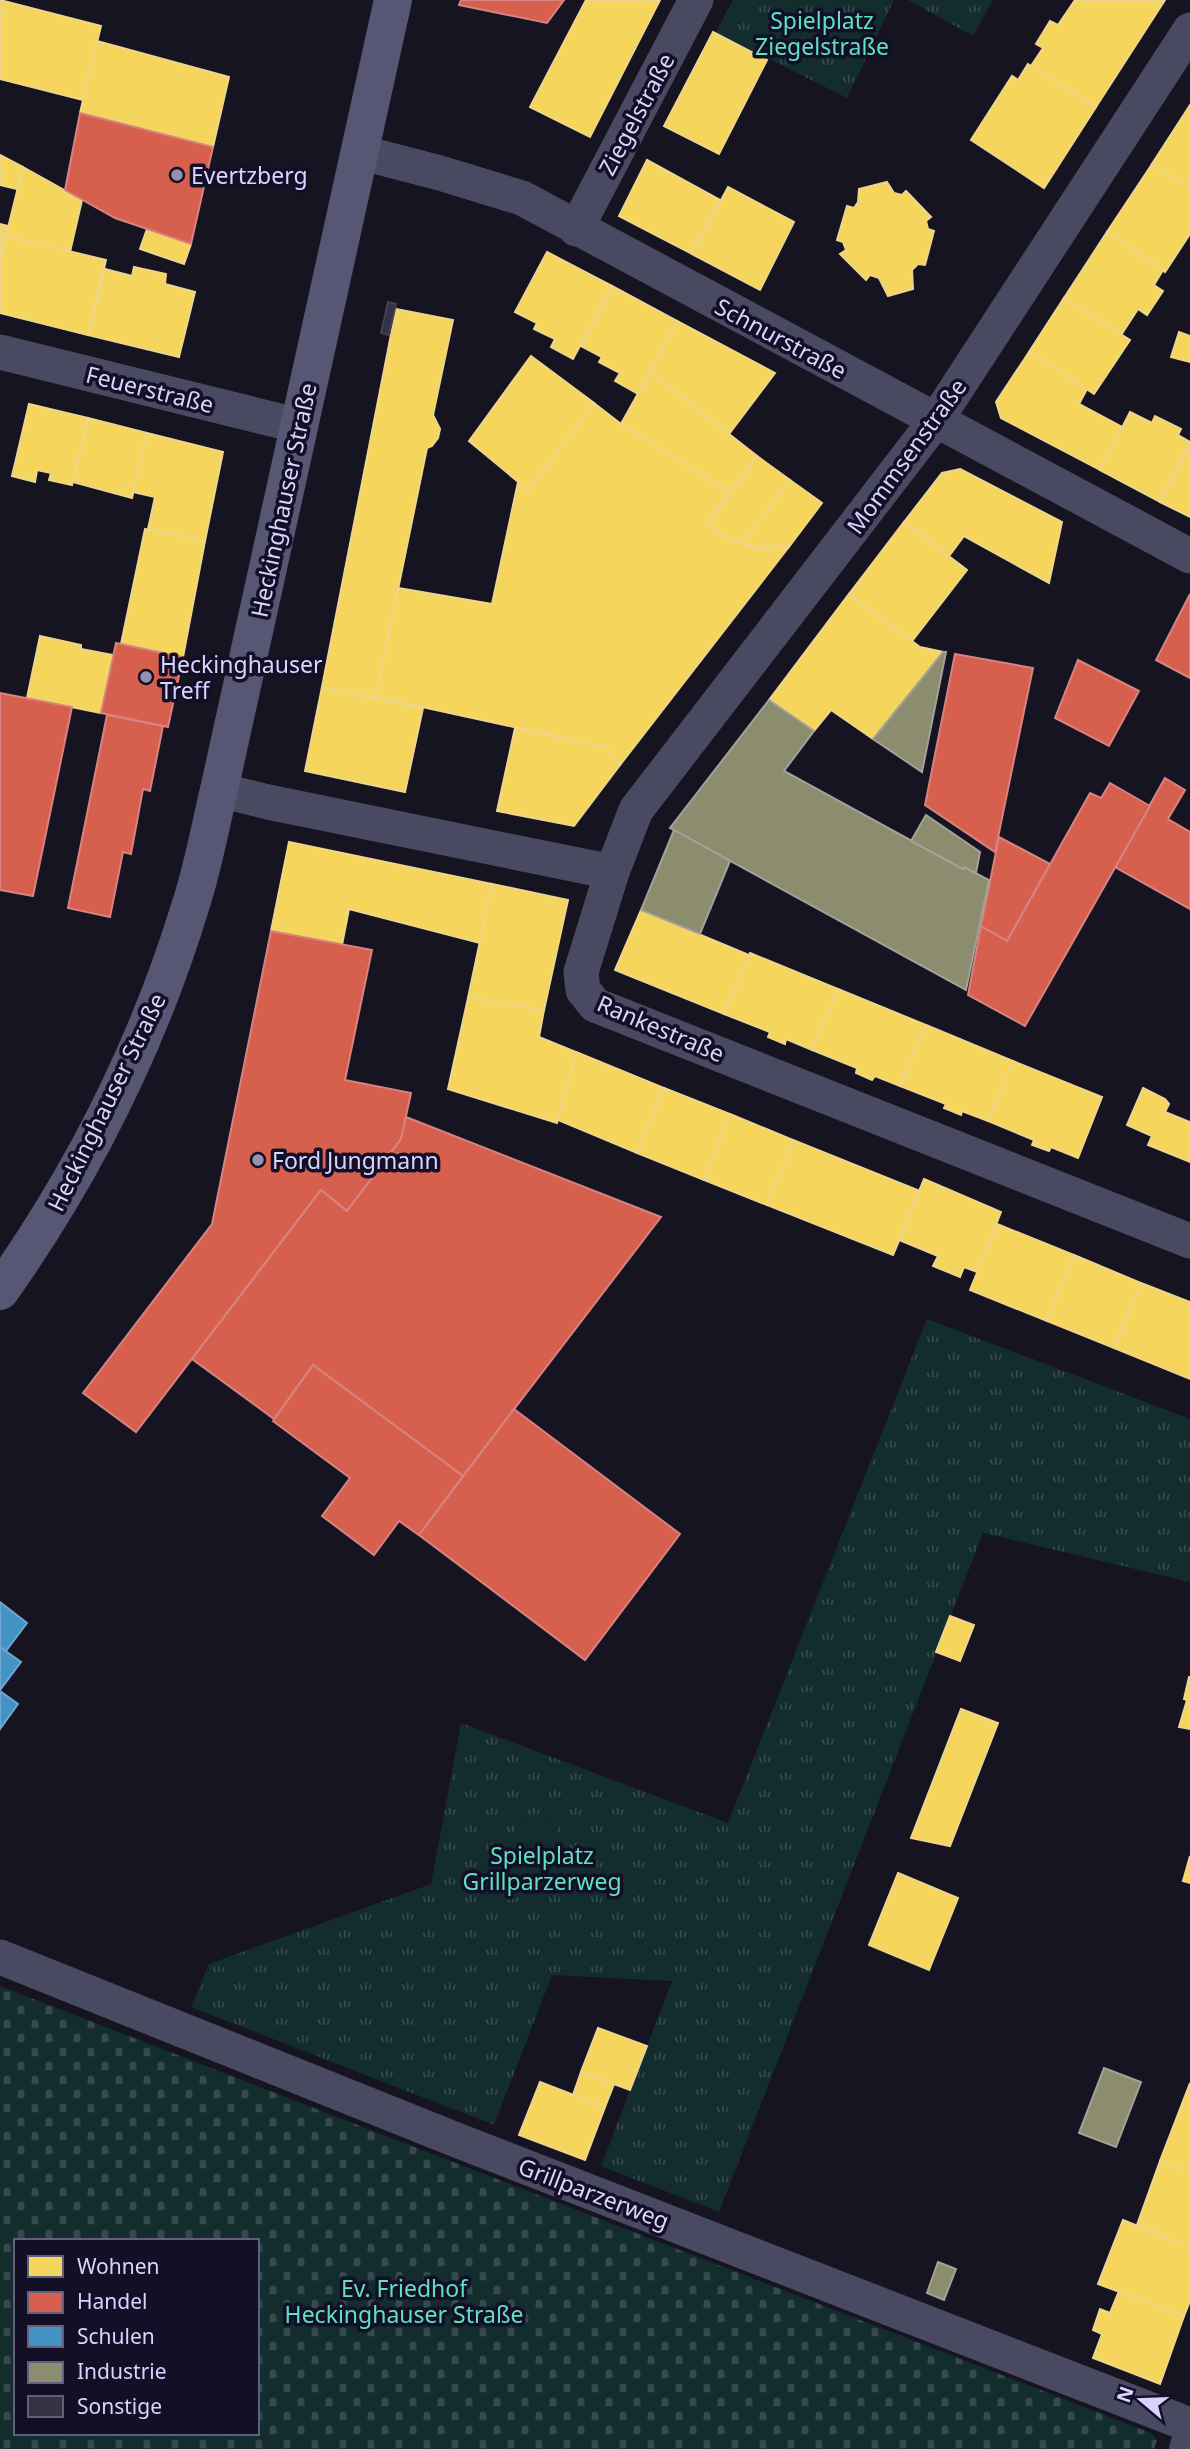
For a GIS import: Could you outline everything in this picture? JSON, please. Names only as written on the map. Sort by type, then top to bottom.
[{"type":"main road","name":"Heckinghauser Straße","points":[[0,1291],[40,1235],[88,1151],[138,1048],[192,903],[393,0]]},
{"type":"street","name":"Ziegelstraße","points":[[576,229],[696,0]]},
{"type":"street","name":"Mommsenstraße","points":[[612,872],[636,810],[936,420],[1190,30]]},
{"type":"street","name":"Schnurstraße","points":[[359,152],[522,198],[1190,556]]},
{"type":"street","name":"Feuerstraße","points":[[0,352],[300,426]]},
{"type":"street","points":[[219,790],[612,872]]},
{"type":"street","name":"Rankestraße","points":[[612,872],[581,972],[583,990],[595,1004],[1190,1241]]},
{"type":"street","name":"Grillparzerweg","points":[[0,1957],[459,2141],[1190,2425]]},
{"type":"street","points":[[1188,2449],[1190,2443]]},
{"type":"green space","name":"Spielplatz Ziegelstraße","points":[[733,0],[894,0],[847,98],[716,32]]},
{"type":"green space","points":[[908,0],[993,0],[973,36]]},
{"type":"green space","name":"Spielplatz Grillparzerweg","points":[[927,1319],[1190,1419],[1190,1582],[983,1533],[719,2212],[601,2166],[672,1981],[552,1975],[494,2125],[191,2007],[209,1964],[431,1884],[461,1723],[728,1823]]},
{"type":"green space","name":"Spielplatz Grillparzerweg","points":[[538,1814],[556,1825],[558,1836],[546,1868],[540,1874],[531,1875],[513,1867],[509,1859],[509,1848],[519,1823],[528,1816]]},
{"type":"green space","name":"Ev. Friedhof Heckinghauser Straße","points":[[0,1986],[1151,2433],[1157,2441],[1154,2449],[0,2449]]},
{"type":"building: Wohnen","points":[[0,0],[101,26],[83,100],[0,79]]},
{"type":"building: Wohnen","points":[[586,0],[660,0],[590,137],[530,107]]},
{"type":"building: Wohnen","points":[[1075,0],[1165,0],[1096,107],[1031,66],[1043,48],[1036,44],[1050,21],[1058,25]]},
{"type":"building: Wohnen","points":[[713,32],[767,60],[719,154],[664,126]]},
{"type":"building: Wohnen","points":[[97,41],[229,77],[213,147],[80,113]]},
{"type":"building: Wohnen","points":[[1028,64],[1096,107],[1044,188],[971,140],[1012,76],[1018,80]]},
{"type":"building: Wohnen","points":[[1190,105],[1190,188],[1152,164]]},
{"type":"building: Wohnen","points":[[0,155],[23,167],[17,189],[0,185]]},
{"type":"building: Wohnen","points":[[647,160],[720,200],[692,254],[619,216]]},
{"type":"building: Wohnen","points":[[1152,164],[1190,188],[1190,234],[1165,272],[1107,232]]},
{"type":"building: Wohnen","points":[[23,167],[82,200],[70,252],[6,236]]},
{"type":"building: Wohnen","points":[[887,182],[894,193],[902,195],[906,191],[931,217],[926,221],[928,229],[934,231],[925,265],[918,264],[912,270],[913,289],[888,296],[879,278],[870,275],[866,280],[840,254],[846,250],[843,242],[837,240],[847,206],[854,208],[858,202],[859,189]]},
{"type":"building: Wohnen","points":[[728,187],[794,222],[760,290],[692,254]]},
{"type":"building: Wohnen","points":[[0,224],[8,226],[0,260]]},
{"type":"building: Wohnen","points":[[147,229],[191,244],[184,264],[140,249]]},
{"type":"building: Wohnen","points":[[1107,232],[1163,270],[1154,285],[1163,291],[1147,315],[1138,309],[1121,335],[1064,298]]},
{"type":"building: Wohnen","points":[[6,236],[106,260],[88,335],[0,313],[0,260]]},
{"type":"building: Wohnen","points":[[547,252],[612,286],[573,359],[551,347],[555,339],[534,329],[537,323],[515,312]]},
{"type":"building: Wohnen","points":[[134,267],[166,274],[165,284],[195,292],[179,357],[88,335],[105,269],[132,276]]},
{"type":"building: Wohnen","points":[[612,286],[677,321],[638,394],[615,381],[620,373],[599,362],[602,357],[581,346]]},
{"type":"building: Wohnen","points":[[1064,298],[1130,340],[1094,394],[1029,352]]},
{"type":"building: Wohnen","points":[[396,309],[453,320],[433,415],[440,429],[438,438],[427,448],[376,697],[322,687]]},
{"type":"building: Wohnen","points":[[677,321],[775,373],[729,434],[650,372]]},
{"type":"building: Wohnen","points":[[1179,332],[1190,336],[1190,362],[1171,357]]},
{"type":"building: Wohnen","points":[[1029,352],[1087,389],[1079,404],[1122,427],[1100,470],[1001,418],[996,402]]},
{"type":"building: Wohnen","points":[[531,356],[594,403],[528,490],[469,441]]},
{"type":"building: Wohnen","points":[[650,372],[757,456],[730,492],[621,424]]},
{"type":"building: Wohnen","points":[[594,403],[621,424],[729,492],[707,524],[743,544],[760,549],[784,545],[788,548],[620,765],[606,747],[376,697],[398,588],[492,604],[518,482],[528,490]]},
{"type":"building: Wohnen","points":[[29,404],[88,418],[72,485],[49,480],[51,473],[37,470],[35,482],[12,476]]},
{"type":"building: Wohnen","points":[[1130,412],[1152,423],[1155,416],[1181,429],[1178,435],[1190,442],[1160,502],[1100,470]]},
{"type":"building: Wohnen","points":[[88,418],[147,433],[132,498],[73,482]]},
{"type":"building: Wohnen","points":[[147,433],[223,452],[205,541],[148,529],[155,497],[133,492]]},
{"type":"building: Wohnen","points":[[1190,445],[1190,517],[1160,502]]},
{"type":"building: Wohnen","points":[[757,456],[790,480],[743,543],[728,538],[708,524]]},
{"type":"building: Wohnen","points":[[960,469],[1062,522],[1049,583],[964,536],[949,556],[904,522],[942,473]]},
{"type":"building: Wohnen","points":[[790,480],[822,503],[788,548],[784,545],[760,548],[743,543]]},
{"type":"building: Wohnen","points":[[904,522],[967,570],[912,641],[849,594]]},
{"type":"building: Wohnen","points":[[145,529],[205,541],[183,657],[121,644]]},
{"type":"building: Wohnen","points":[[849,594],[920,647],[943,652],[873,739],[831,710],[814,731],[769,700]]},
{"type":"building: Wohnen","points":[[40,636],[81,645],[81,649],[113,655],[101,713],[27,698]]},
{"type":"building: Wohnen","points":[[322,687],[423,708],[405,792],[305,771]]},
{"type":"building: Wohnen","points":[[515,728],[606,747],[620,765],[574,826],[497,811]]},
{"type":"building: Wohnen","points":[[289,842],[492,884],[480,943],[349,909],[342,945],[271,931]]},
{"type":"building: Wohnen","points":[[492,884],[568,900],[544,1010],[468,998]]},
{"type":"building: Wohnen","points":[[641,910],[749,955],[724,1014],[615,970]]},
{"type":"building: Wohnen","points":[[750,953],[838,989],[812,1050],[786,1039],[785,1044],[768,1037],[770,1032],[724,1014]]},
{"type":"building: Wohnen","points":[[838,989],[926,1025],[900,1086],[875,1076],[872,1080],[856,1073],[857,1068],[812,1050]]},
{"type":"building: Wohnen","points":[[468,998],[544,1010],[539,1037],[576,1052],[557,1123],[448,1089]]},
{"type":"building: Wohnen","points":[[926,1025],[1013,1061],[988,1121],[962,1111],[961,1115],[944,1108],[946,1104],[900,1086]]},
{"type":"building: Wohnen","points":[[576,1052],[664,1088],[637,1153],[558,1120]]},
{"type":"building: Wohnen","points":[[1013,1061],[1102,1097],[1078,1158],[1051,1147],[1049,1151],[1032,1145],[1034,1140],[988,1121]]},
{"type":"building: Wohnen","points":[[664,1088],[730,1114],[704,1180],[637,1153]]},
{"type":"building: Wohnen","points":[[1143,1088],[1165,1099],[1169,1104],[1165,1112],[1190,1122],[1190,1162],[1148,1145],[1152,1136],[1127,1125]]},
{"type":"building: Wohnen","points":[[730,1114],[793,1140],[767,1205],[704,1180]]},
{"type":"building: Wohnen","points":[[793,1140],[920,1191],[893,1255],[767,1205]]},
{"type":"building: Wohnen","points":[[924,1179],[1001,1212],[977,1272],[964,1267],[960,1277],[933,1266],[938,1256],[899,1240]]},
{"type":"building: Wohnen","points":[[997,1224],[1074,1255],[1047,1321],[970,1290]]},
{"type":"building: Wohnen","points":[[1074,1255],[1141,1283],[1114,1348],[1047,1321]]},
{"type":"building: Wohnen","points":[[1141,1283],[1190,1302],[1190,1379],[1114,1348]]},
{"type":"building: Wohnen","points":[[950,1616],[974,1625],[960,1661],[936,1652]]},
{"type":"building: Wohnen","points":[[1189,1677],[1190,1729],[1179,1727],[1187,1700],[1184,1699]]},
{"type":"building: Wohnen","points":[[961,1709],[998,1723],[950,1846],[911,1838]]},
{"type":"building: Wohnen","points":[[1190,1856],[1190,1883],[1183,1881]]},
{"type":"building: Wohnen","points":[[898,1873],[958,1898],[929,1970],[869,1945]]},
{"type":"building: Wohnen","points":[[598,2028],[647,2046],[630,2090],[581,2072]]},
{"type":"building: Wohnen","points":[[581,2072],[614,2084],[605,2107],[573,2095]]},
{"type":"building: Wohnen","points":[[540,2082],[605,2107],[585,2160],[519,2135]]},
{"type":"building: Wohnen","points":[[1190,2083],[1190,2172],[1160,2161]]},
{"type":"building: Wohnen","points":[[1160,2161],[1190,2172],[1190,2247],[1137,2225]]},
{"type":"building: Wohnen","points":[[1123,2220],[1190,2247],[1190,2301],[1184,2316],[1098,2284]]},
{"type":"building: Wohnen","points":[[1119,2291],[1184,2316],[1160,2384],[1093,2358],[1102,2334],[1093,2330],[1100,2309],[1110,2313]]},
{"type":"building: Handel","points":[[461,0],[564,0],[547,23],[459,5]]},
{"type":"building: Handel","points":[[80,113],[213,147],[191,244],[115,218],[65,190]]},
{"type":"building: Handel","points":[[1190,594],[1190,678],[1156,660]]},
{"type":"building: Handel","points":[[116,643],[183,657],[168,727],[101,713]]},
{"type":"building: Handel","points":[[955,654],[1033,668],[995,852],[925,805]]},
{"type":"building: Handel","points":[[1078,660],[1139,691],[1109,746],[1055,718]]},
{"type":"building: Handel","points":[[0,693],[72,707],[33,896],[0,890]]},
{"type":"building: Handel","points":[[107,715],[163,726],[150,791],[143,789],[131,854],[123,852],[110,917],[68,908]]},
{"type":"building: Handel","points":[[1165,778],[1185,790],[1168,819],[1190,832],[1190,909],[1115,867]]},
{"type":"building: Handel","points":[[1110,783],[1150,806],[1025,1026],[968,995],[981,926],[1007,941],[1090,793],[1101,798]]},
{"type":"building: Handel","points":[[999,837],[1050,864],[1007,941],[981,926]]},
{"type":"building: Handel","points":[[271,931],[372,950],[345,1080],[411,1093],[401,1139],[347,1211],[321,1190],[136,1432],[83,1393],[212,1224]]},
{"type":"building: Handel","points":[[406,1117],[661,1217],[463,1476],[313,1365],[274,1419],[192,1359],[321,1190],[347,1211],[401,1139]]},
{"type":"building: Handel","points":[[313,1365],[463,1476],[419,1535],[399,1521],[374,1555],[322,1516],[350,1478],[273,1421]]},
{"type":"building: Handel","points":[[514,1409],[680,1534],[585,1660],[419,1535]]},
{"type":"building: Schulen","points":[[0,1602],[27,1623],[6,1651],[0,1647]]},
{"type":"building: Schulen","points":[[0,1647],[21,1662],[0,1690]]},
{"type":"building: Schulen","points":[[0,1691],[18,1704],[0,1729]]},
{"type":"building: Industrie","points":[[943,652],[946,652],[922,772],[873,739]]},
{"type":"building: Industrie","points":[[769,700],[814,731],[784,771],[963,869],[964,867],[989,880],[966,990],[670,828]]},
{"type":"building: Industrie","points":[[926,815],[980,852],[976,873],[964,867],[963,869],[911,841]]},
{"type":"building: Industrie","points":[[674,830],[730,861],[700,934],[641,910]]},
{"type":"building: Industrie","points":[[1104,2068],[1141,2082],[1116,2147],[1079,2133]]},
{"type":"building: Industrie","points":[[938,2262],[956,2269],[944,2300],[927,2293]]},
{"type":"building: Sonstige","points":[[388,302],[396,304],[389,335],[381,333]]},
{"type":"place","name":"Evertzberg","points":[[177,175]]},
{"type":"place","name":"Heckinghauser Treff","points":[[146,677]]},
{"type":"place","name":"Ford Jungmann","points":[[258,1160]]}]
